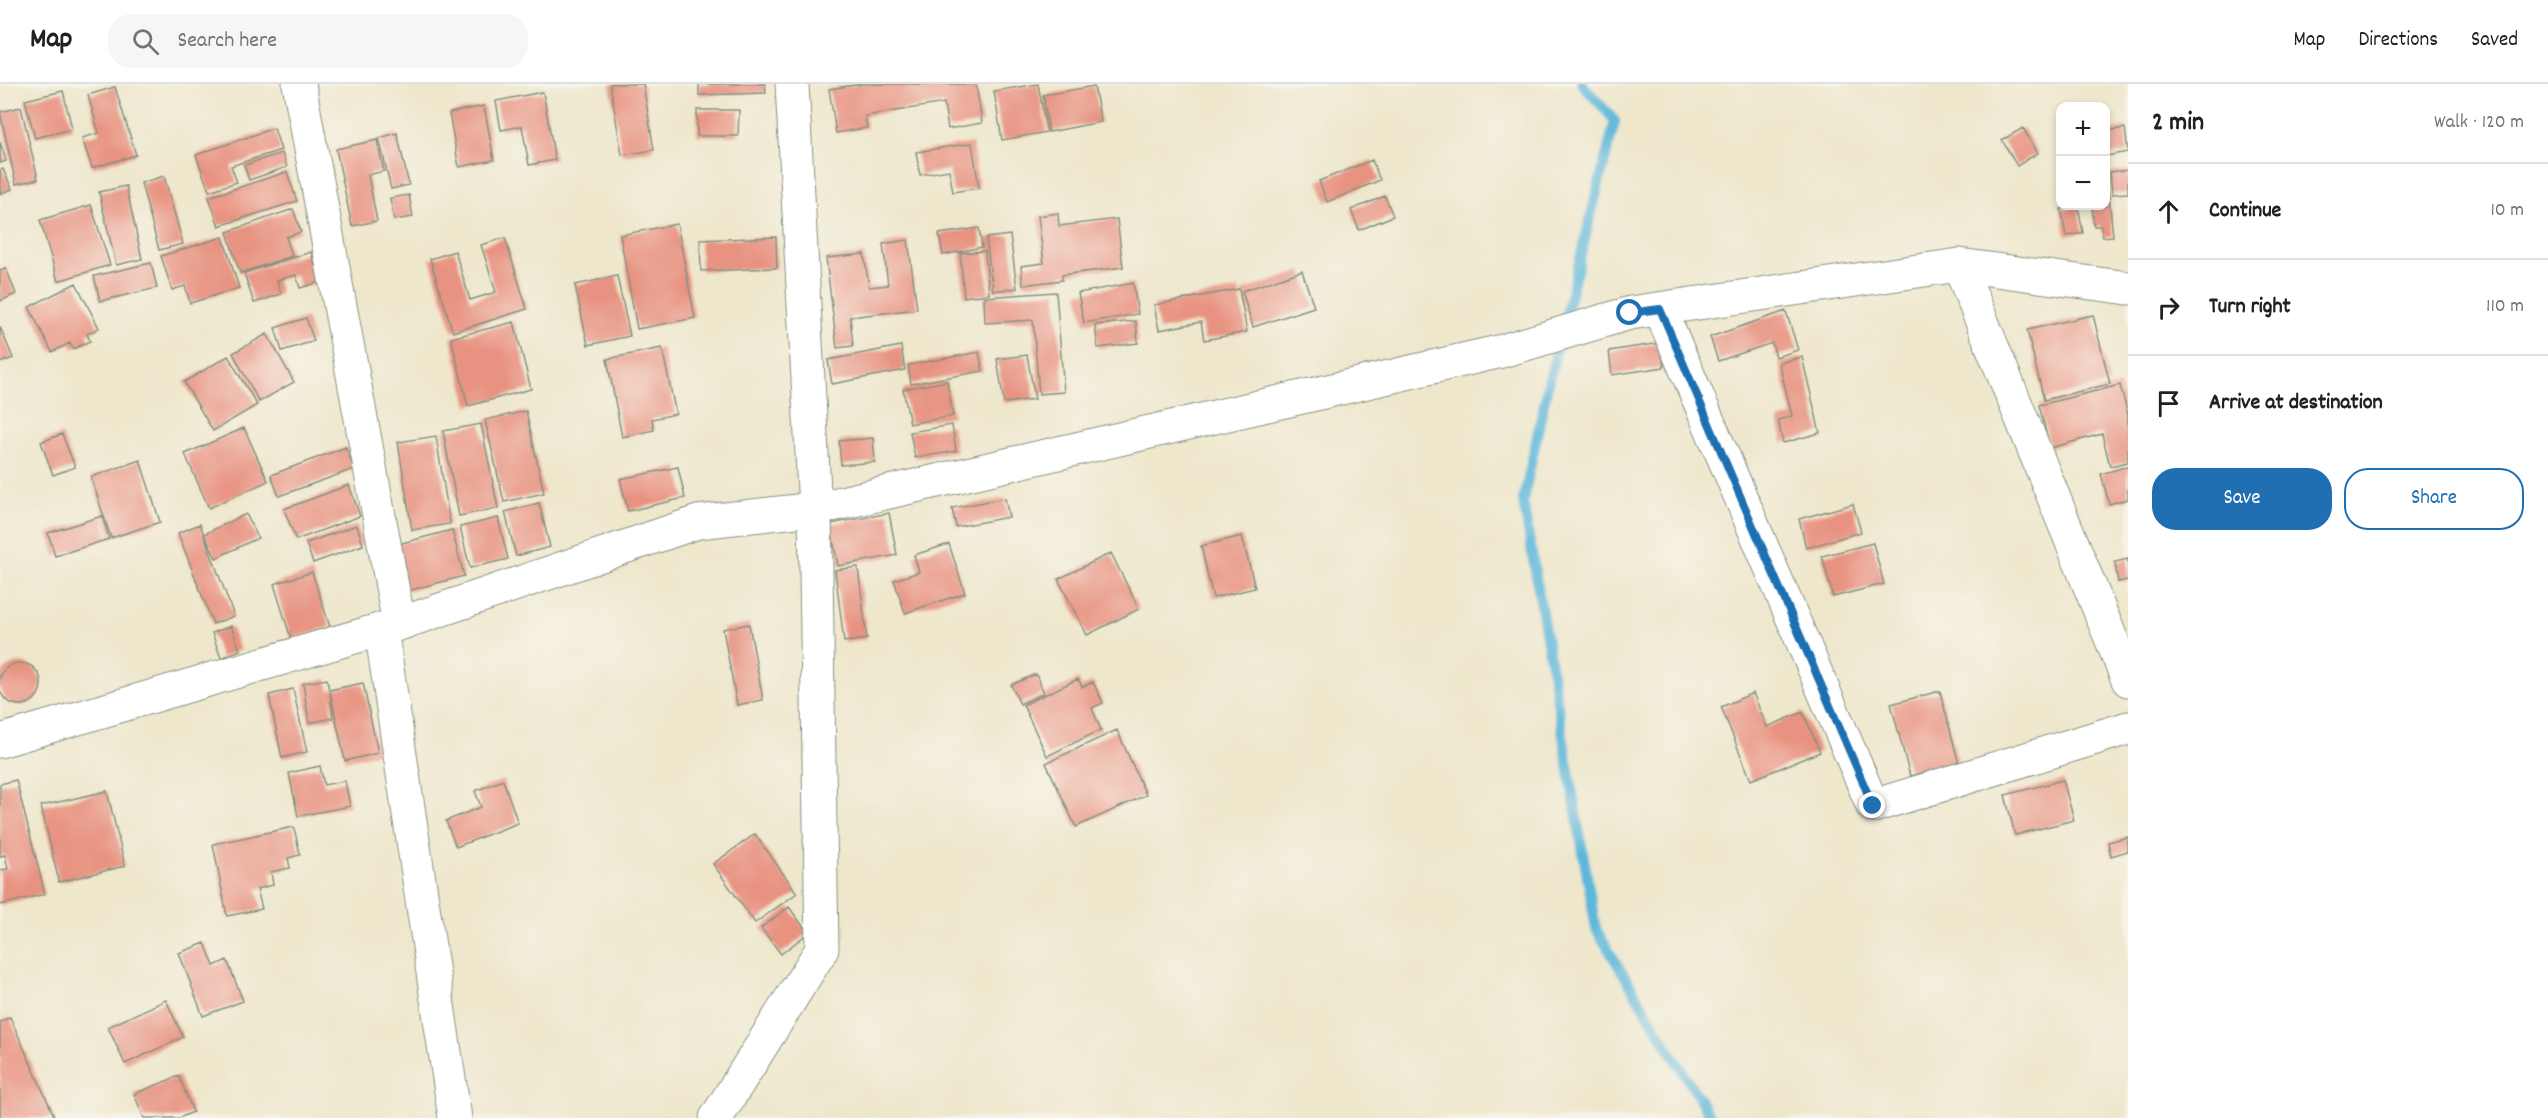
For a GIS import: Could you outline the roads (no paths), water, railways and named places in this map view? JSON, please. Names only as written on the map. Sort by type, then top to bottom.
[{"type":"street","points":[[299,84],[390,626],[455,1118]]},
{"type":"street","points":[[716,1118],[822,949],[815,509],[792,84]]},
{"type":"street","points":[[0,741],[390,626],[698,522],[815,509],[1502,351],[1645,311],[1959,265],[2128,288]]},
{"type":"street","points":[[1959,265],[2128,680]]},
{"type":"street","points":[[1645,311],[1873,806],[2128,728]]},
{"type":"waterway","points":[[1582,84],[1615,121],[1549,380],[1523,501],[1596,929],[1711,1118]]}]
